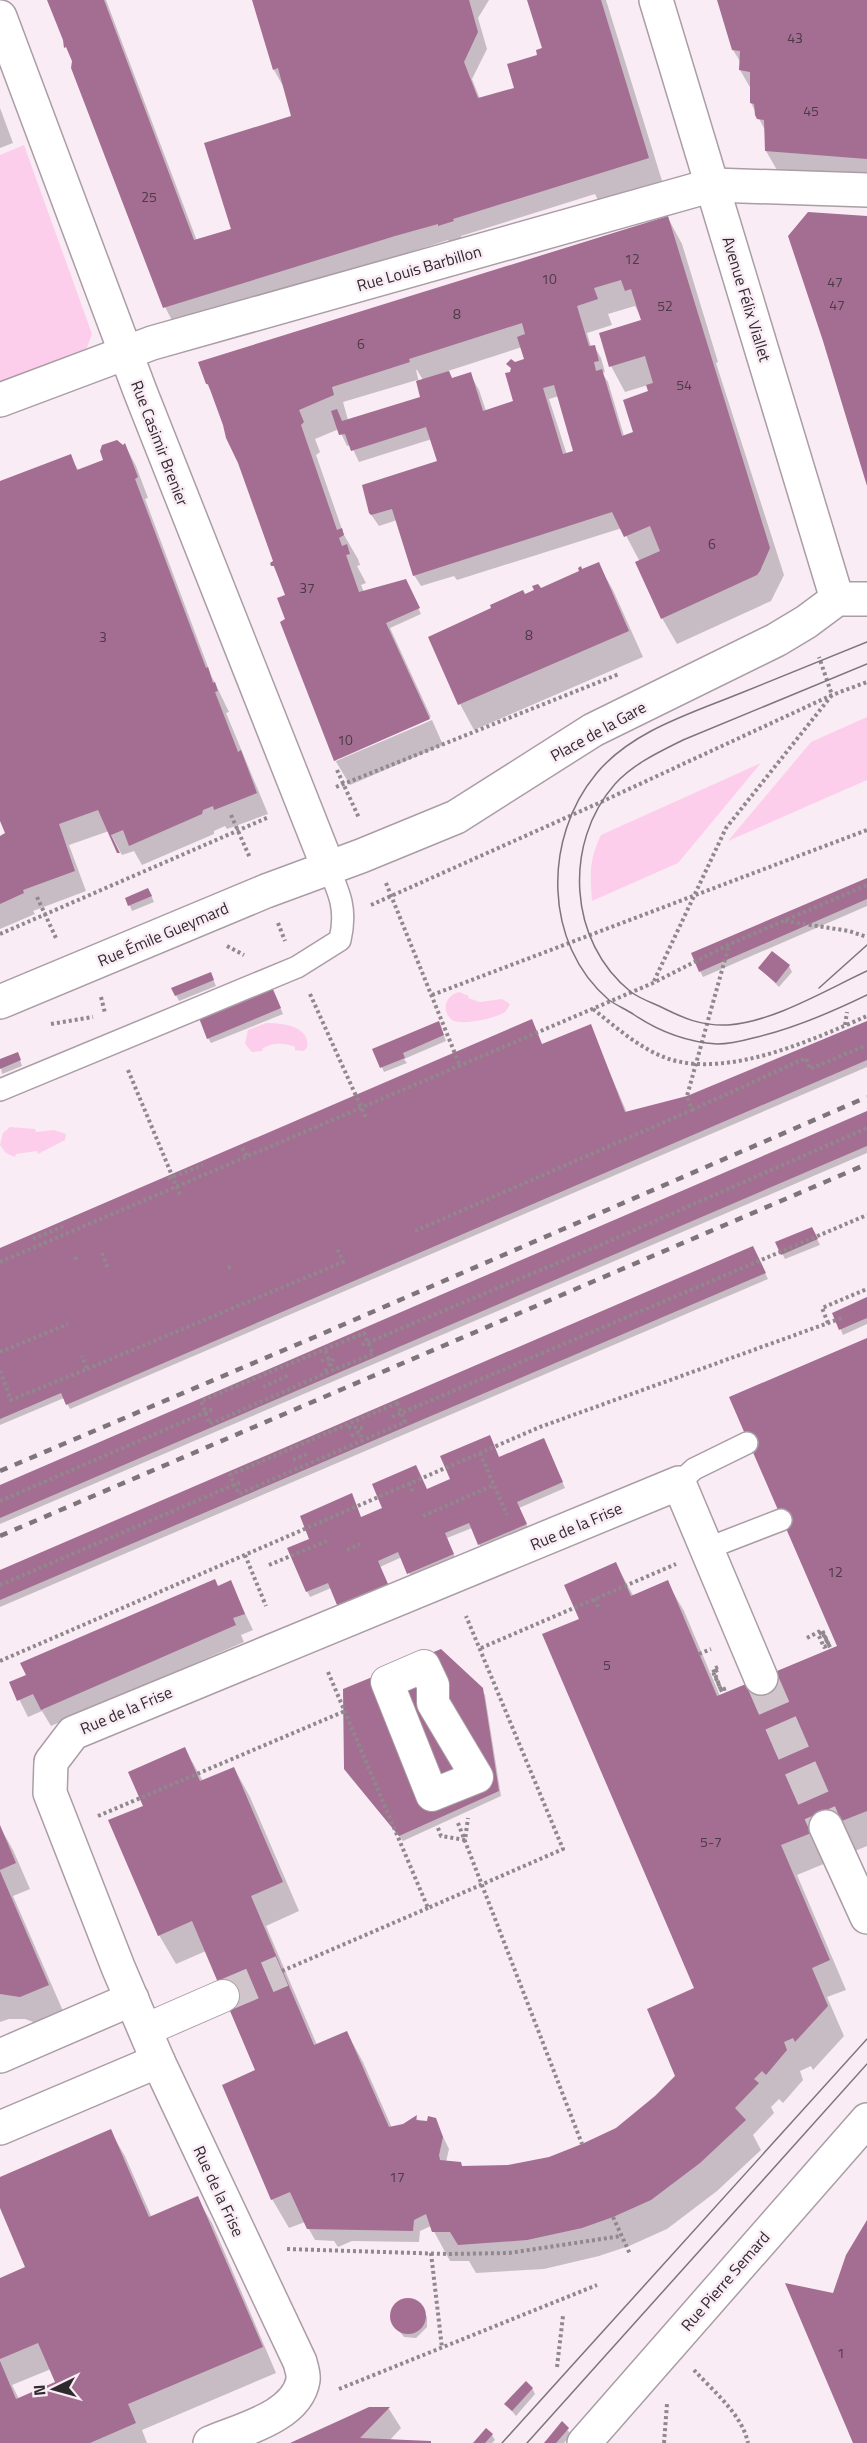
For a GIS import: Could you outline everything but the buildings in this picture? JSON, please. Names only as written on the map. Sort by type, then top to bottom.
[{"type":"street","name":"Avenue Félix Viallet","points":[[656,0],[713,185],[852,599]]},
{"type":"street","name":"Rue Casimir Brenier","points":[[0,17],[126,354],[328,867]]},
{"type":"street","name":"Rue Louis Barbillon","points":[[0,400],[152,343],[713,185],[867,190]]},
{"type":"street","name":"Place de la Gare","points":[[328,867],[362,856],[456,817],[593,730],[776,640],[852,599]]},
{"type":"street","name":"Rue Émile Gueymard","points":[[0,1002],[328,867]]},
{"type":"street","points":[[679,1483],[695,1555],[761,1678]]},
{"type":"street","name":"Rue de la Frise","points":[[210,2443],[279,2414],[296,2399],[304,2378],[300,2362],[145,2031],[50,1793],[51,1762],[73,1733],[679,1483]]},
{"type":"street","points":[[826,1827],[867,1917]]},
{"type":"street","points":[[145,2031],[223,1996]]},
{"type":"street","points":[[0,2056],[132,1999]]},
{"type":"street","points":[[0,2128],[158,2061]]},
{"type":"street","name":"Rue Pierre Semard","points":[[584,2443],[867,2120]]},
{"type":"lane","points":[[0,1090],[297,967],[340,940],[344,921],[339,893],[328,867]]},
{"type":"lane","points":[[679,1483],[694,1469],[747,1443]]},
{"type":"lane","points":[[695,1555],[781,1520]]},
{"type":"path","points":[[818,654],[832,695]]},
{"type":"path","points":[[460,1066],[391,896],[602,802],[832,695],[867,682]]},
{"type":"path","points":[[653,983],[726,828],[832,695]]},
{"type":"path","points":[[0,934],[301,803]]},
{"type":"path","points":[[432,995],[867,830]]},
{"type":"path","points":[[0,1262],[653,983],[730,944],[867,885]]},
{"type":"path","points":[[37,897],[56,938],[67,936]]},
{"type":"path","points":[[785,921],[849,931],[867,937]]},
{"type":"path","points":[[692,1110],[687,1096],[730,944]]},
{"type":"path","points":[[593,1009],[633,1041],[669,1059],[695,1063],[725,1062],[760,1056],[867,1016]]},
{"type":"path","points":[[845,1025],[848,1012]]},
{"type":"path","points":[[51,1024],[105,1014],[181,1197]]},
{"type":"path","points":[[415,1231],[806,1058],[810,1069],[867,1045]]},
{"type":"path","points":[[362,1345],[605,1243],[867,1128]]},
{"type":"path","points":[[242,1148],[247,1157]]},
{"type":"path","points":[[168,1179],[203,1165]]},
{"type":"path","points":[[392,1417],[867,1215]]},
{"type":"path","points":[[33,1239],[64,1226]]},
{"type":"path","points":[[0,1371],[12,1400],[344,1262],[337,1248]]},
{"type":"path","points":[[102,1253],[108,1269]]},
{"type":"path","points":[[828,1323],[822,1308],[867,1289]]},
{"type":"path","points":[[0,1661],[540,1427],[842,1318]]},
{"type":"path","points":[[0,1352],[68,1324]]},
{"type":"path","points":[[364,1333],[373,1354],[210,1424],[201,1401],[325,1349],[364,1333]]},
{"type":"path","points":[[325,1349],[333,1370]]},
{"type":"path","points":[[82,1356],[87,1369]]},
{"type":"path","points":[[325,1371],[335,1356]]},
{"type":"path","points":[[321,1361],[328,1358]]},
{"type":"path","points":[[263,1387],[289,1375]]},
{"type":"path","points":[[397,1403],[405,1422],[239,1494],[230,1475],[354,1422],[397,1403]]},
{"type":"path","points":[[0,1501],[213,1409]]},
{"type":"path","points":[[354,1422],[363,1440]]},
{"type":"path","points":[[348,1427],[366,1428]]},
{"type":"path","points":[[351,1436],[359,1432]]},
{"type":"path","points":[[480,1453],[511,1524]]},
{"type":"path","points":[[293,1460],[308,1454]]},
{"type":"path","points":[[0,1585],[243,1482]]},
{"type":"path","points":[[409,1483],[414,1494]]},
{"type":"path","points":[[423,1516],[494,1485]]},
{"type":"path","points":[[269,1565],[327,1541]]},
{"type":"path","points":[[347,1550],[360,1544]]},
{"type":"path","points":[[245,1555],[266,1606]]},
{"type":"path","points":[[481,1648],[695,1555]]},
{"type":"path","points":[[594,1599],[600,1610]]},
{"type":"path","points":[[807,1638],[822,1630],[825,1638],[829,1645],[824,1647],[818,1634],[822,1632],[827,1640],[831,1649]]},
{"type":"path","points":[[713,1671],[722,1692]]},
{"type":"path","points":[[98,1817],[345,1712]]},
{"type":"path","points":[[446,1789],[480,1884],[582,2144]]},
{"type":"path","points":[[282,1971],[428,1908]]},
{"type":"path","points":[[613,2217],[630,2254]]},
{"type":"path","points":[[286,2249],[509,2253],[621,2236]]},
{"type":"path","points":[[431,2253],[442,2348]]},
{"type":"path","points":[[337,2390],[597,2284]]},
{"type":"path","points":[[557,2367],[563,2316]]},
{"type":"path","points":[[693,2369],[731,2410],[746,2434],[748,2443]]},
{"type":"shaded area","points":[[24,145],[92,334],[85,353],[0,388],[0,155]]},
{"type":"shaded area","points":[[867,717],[867,780],[728,841],[811,742]]},
{"type":"shaded area","points":[[761,763],[678,863],[592,901],[591,867],[601,835]]},
{"type":"shaded area","points":[[459,992],[480,1002],[502,999],[510,1004],[505,1012],[495,1016],[472,1021],[454,1021],[447,1014],[446,1005],[450,997]]},
{"type":"shaded area","points":[[266,1023],[287,1025],[300,1030],[305,1035],[307,1048],[303,1051],[295,1050],[295,1047],[278,1044],[270,1045],[262,1049],[263,1051],[252,1052],[245,1044],[248,1030]]},
{"type":"shaded area","points":[[10,1127],[35,1129],[36,1132],[54,1130],[66,1134],[65,1140],[38,1154],[37,1151],[16,1154],[15,1157],[6,1153],[0,1145],[3,1133]]},
{"type":"tunnel","points":[[761,1678],[826,1827]]},
{"type":"tunnel","points":[[223,1996],[282,1971]]},
{"type":"tram line","points":[[867,642],[663,725],[644,735],[610,759],[596,774],[579,800],[566,828],[559,859],[558,890],[562,921],[572,950],[587,977],[609,1000],[652,1026],[673,1035],[717,1044],[740,1041],[797,1025],[867,995]]},
{"type":"tram line","points":[[867,664],[683,740],[630,770],[615,784],[598,808],[587,834],[581,863],[580,891],[585,920],[595,947],[610,971],[634,994],[692,1020],[728,1025],[763,1018],[799,1004],[867,971]]},
{"type":"tram line","points":[[819,988],[867,945]]},
{"type":"tram line","points":[[502,2443],[867,2039]]},
{"type":"tram line","points":[[527,2443],[867,2064]]},
{"type":"railway","points":[[0,1471],[867,1097]]},
{"type":"railway","points":[[0,1536],[867,1164]]}]
